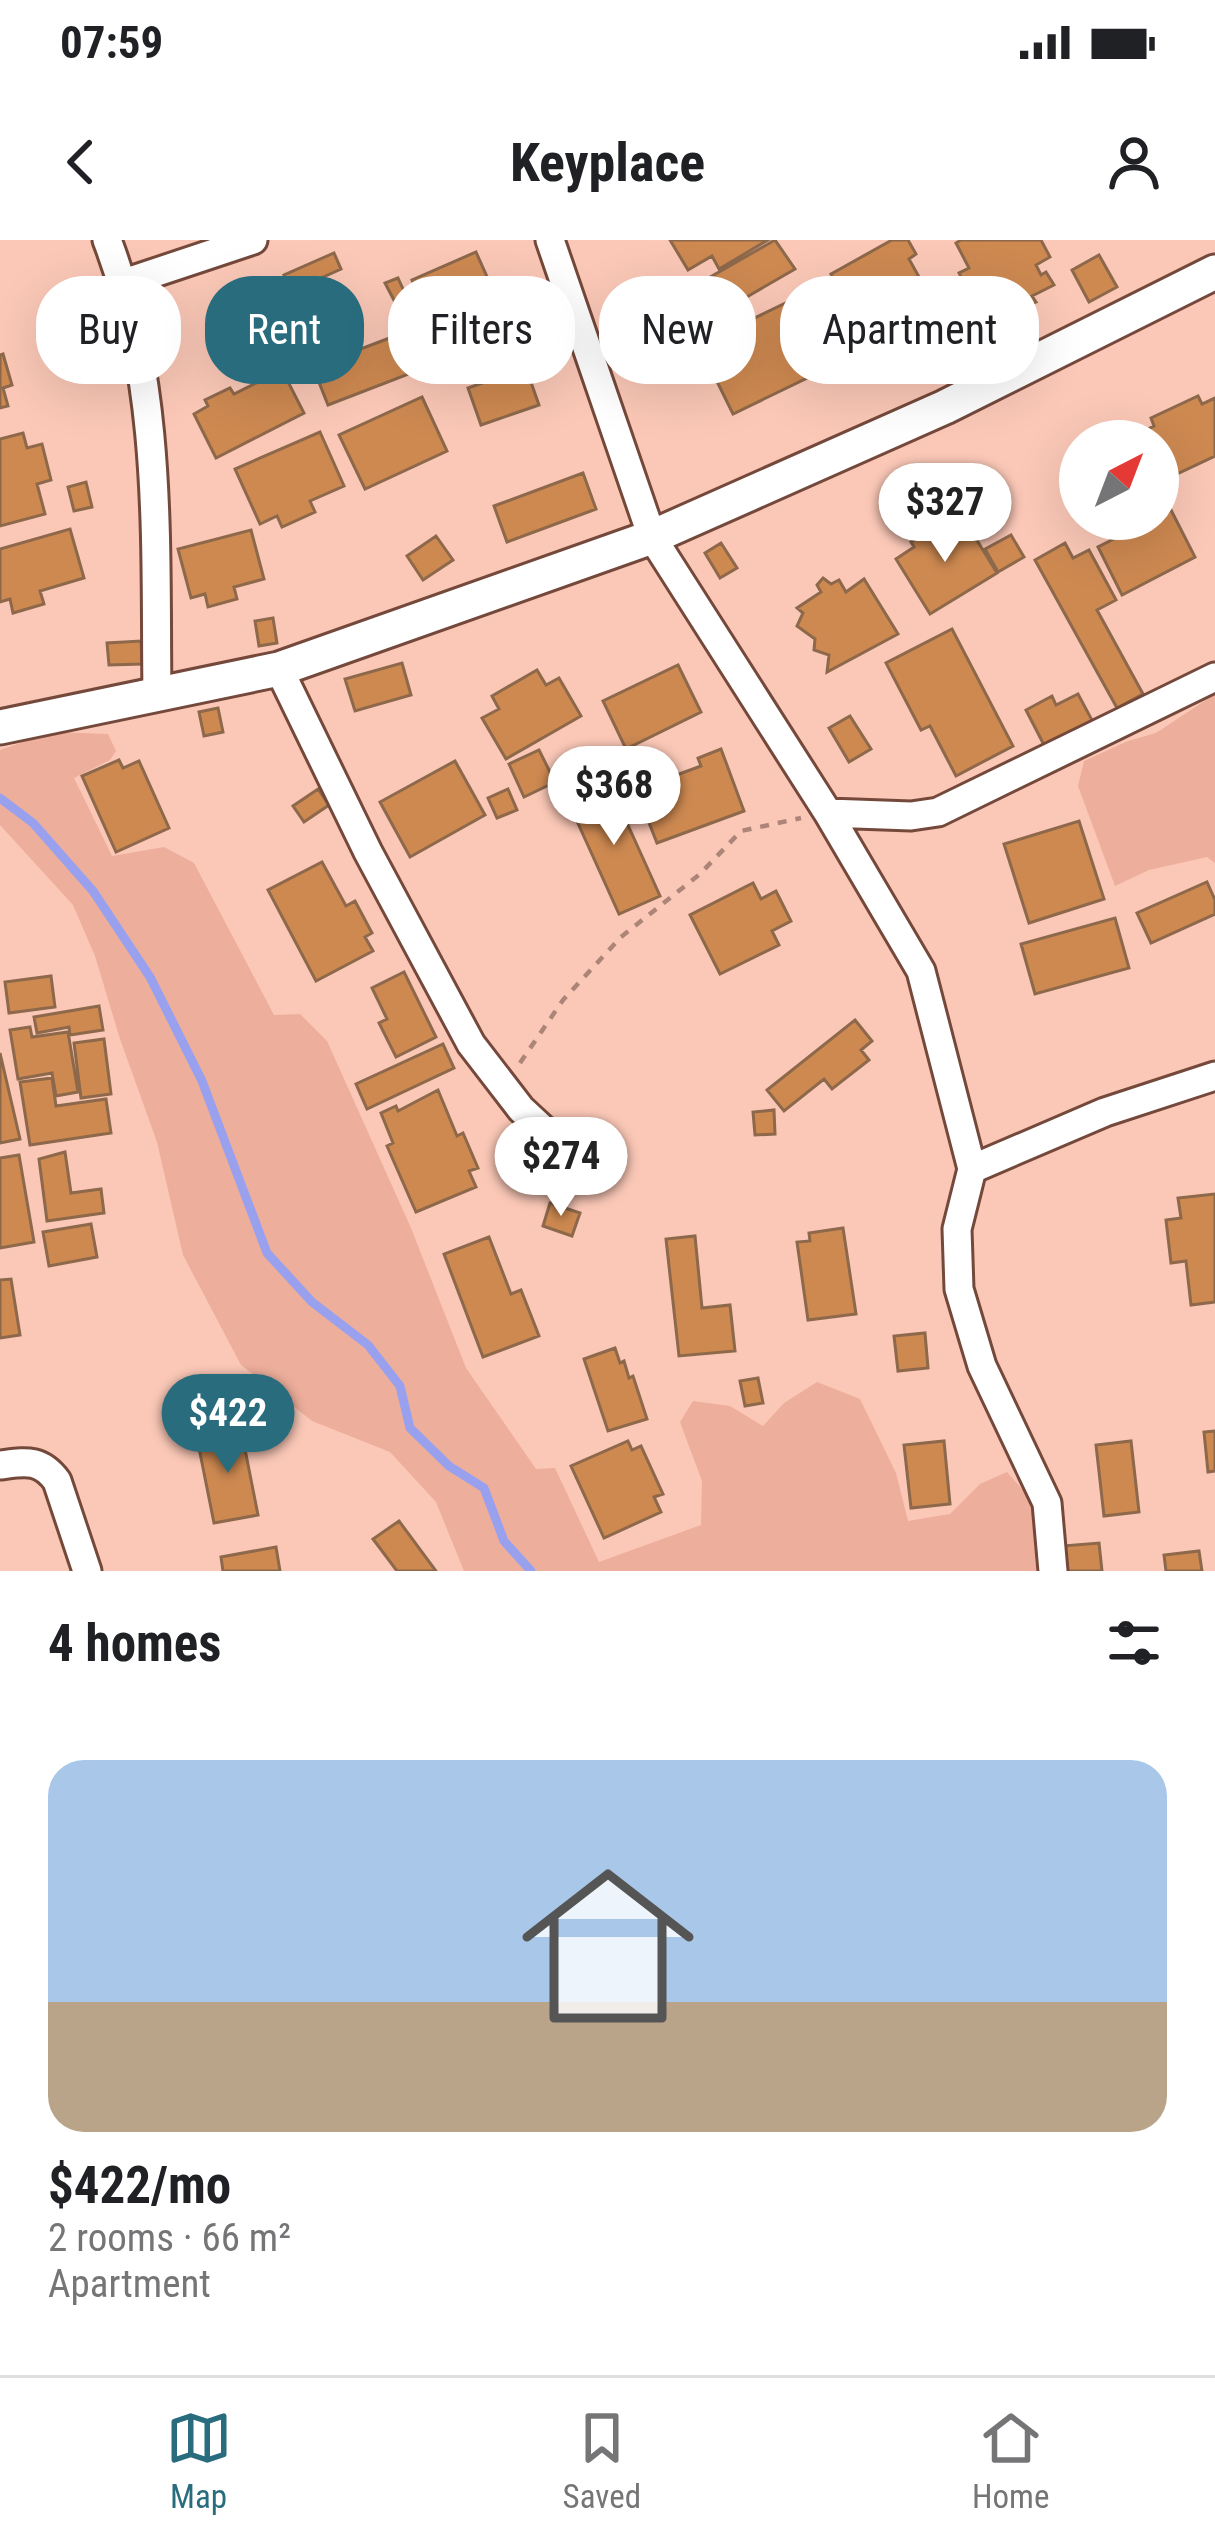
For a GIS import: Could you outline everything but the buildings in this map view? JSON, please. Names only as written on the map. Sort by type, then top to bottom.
[{"type":"street","points":[[107,240],[121,276]]},
{"type":"street","points":[[145,276],[254,240]]},
{"type":"street","points":[[550,240],[652,537],[829,813],[921,971],[972,1169],[957,1229],[959,1289],[982,1366],[1047,1503],[1053,1571]]},
{"type":"street","points":[[0,727],[279,669],[652,537],[945,407],[1215,272]]},
{"type":"street","points":[[147,384],[157,696]]},
{"type":"street","points":[[279,669],[368,852],[471,1044],[498,1084],[548,1135],[589,1164]]},
{"type":"street","points":[[829,813],[911,816],[938,812],[1215,677]]},
{"type":"street","points":[[972,1169],[1106,1112],[1215,1076]]},
{"type":"street","points":[[0,1465],[33,1460],[49,1469],[87,1571]]},
{"type":"path","points":[[498,1084],[528,1056],[563,1000],[621,937],[700,874],[741,831],[829,813]]},
{"type":"shaded area","points":[[1215,694],[1215,863],[1207,857],[1149,870],[1115,886],[1078,786],[1084,761],[1156,733]]},
{"type":"shaded area","points":[[53,732],[108,734],[116,751],[110,760],[74,778],[112,856],[164,847],[194,863],[274,1015],[300,1014],[327,1041],[411,1228],[466,1368],[536,1469],[555,1468],[599,1562],[701,1525],[702,1481],[680,1422],[693,1401],[730,1406],[763,1426],[784,1403],[817,1382],[860,1399],[896,1473],[908,1521],[950,1514],[980,1484],[1007,1472],[1039,1508],[1045,1571],[464,1571],[436,1502],[390,1452],[312,1421],[241,1365],[183,1255],[157,1142],[95,956],[73,905],[0,825],[0,750]]},
{"type":"waterway","points":[[0,798],[33,823],[93,891],[150,977],[202,1081],[267,1253],[312,1302],[368,1345],[400,1386],[410,1428],[449,1466],[484,1488],[504,1541],[531,1571]]}]
